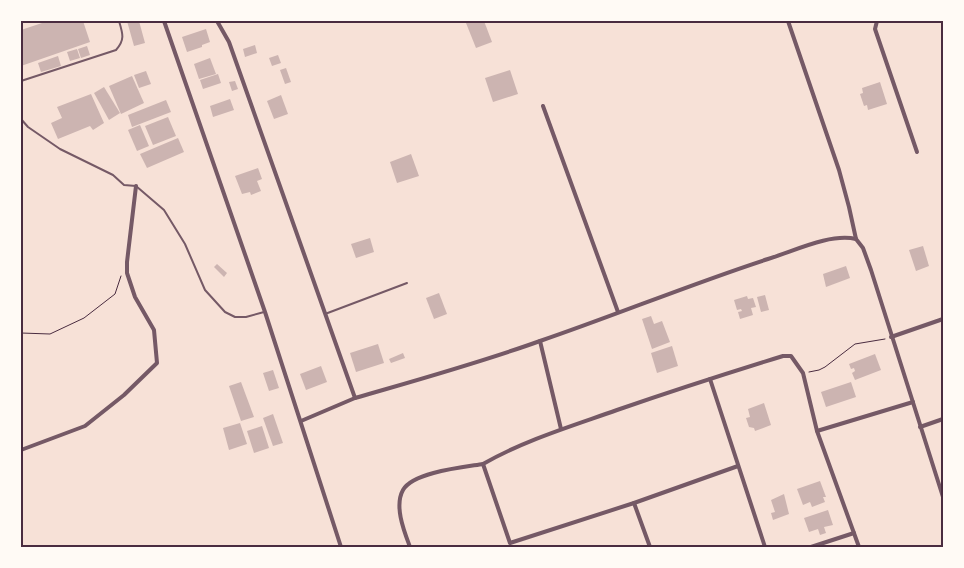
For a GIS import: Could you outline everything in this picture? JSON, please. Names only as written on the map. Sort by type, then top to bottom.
[{"type":"street","points":[[164,21],[265,312],[342,547]]},
{"type":"street","points":[[217,21],[229,42],[355,398]]},
{"type":"street","points":[[788,21],[839,170],[856,239],[863,248],[871,270],[943,497]]},
{"type":"street","points":[[877,21],[875,29],[916,152]]},
{"type":"street","points":[[543,106],[618,312]]},
{"type":"street","points":[[21,450],[85,426],[124,394],[157,363],[154,330],[135,297],[127,273],[136,186]]},
{"type":"street","points":[[301,421],[355,398],[445,372],[540,341],[722,274],[829,239],[856,239]]},
{"type":"street","points":[[891,337],[943,319]]},
{"type":"street","points":[[540,341],[561,429]]},
{"type":"street","points":[[410,547],[405,533],[400,505],[404,489],[416,479],[483,464],[504,452],[561,429],[783,356],[790,356],[803,374],[817,431],[859,547]]},
{"type":"street","points":[[710,379],[765,547]]},
{"type":"street","points":[[817,431],[913,402]]},
{"type":"street","points":[[920,427],[943,419]]},
{"type":"street","points":[[483,464],[511,545],[738,466]]},
{"type":"street","points":[[634,503],[650,547]]},
{"type":"street","points":[[811,547],[854,532]]},
{"type":"lane","points":[[21,81],[116,50],[124,36],[119,21]]},
{"type":"lane","points":[[21,119],[28,127],[60,149],[113,175],[124,185],[136,186],[164,210],[185,244],[205,290],[225,312],[235,317],[246,317],[265,312]]},
{"type":"lane","points":[[325,314],[407,283]]},
{"type":"path","points":[[21,333],[50,334],[84,318],[115,294],[127,262]]},
{"type":"path","points":[[803,374],[825,367],[855,344],[891,337]]},
{"type":"building","points":[[48,21],[83,21],[90,42],[21,66],[21,30]]},
{"type":"building","points":[[127,21],[139,21],[145,43],[134,46]]},
{"type":"building","points":[[484,21],[492,42],[476,48],[466,23]]},
{"type":"building","points":[[206,29],[210,42],[187,52],[182,37]]},
{"type":"building","points":[[255,45],[257,53],[245,57],[243,49]]},
{"type":"building","points":[[87,46],[90,55],[81,58],[78,49]]},
{"type":"building","points":[[77,49],[80,58],[70,61],[67,52]]},
{"type":"building","points":[[278,55],[281,63],[272,66],[269,58]]},
{"type":"building","points":[[58,56],[61,66],[41,72],[38,63]]},
{"type":"building","points":[[210,58],[216,74],[199,79],[194,64]]},
{"type":"building","points":[[286,68],[291,82],[285,84],[280,70]]},
{"type":"building","points":[[510,70],[518,94],[493,102],[485,78]]},
{"type":"building","points":[[146,71],[151,84],[139,88],[134,75]]},
{"type":"building","points":[[218,74],[221,83],[203,89],[200,80]]},
{"type":"building","points":[[132,76],[144,103],[121,114],[109,86]]},
{"type":"building","points":[[235,81],[238,89],[232,91],[229,82]]},
{"type":"building","points":[[880,82],[887,104],[868,110],[867,105],[864,106],[860,94],[863,93],[862,88]]},
{"type":"building","points":[[104,87],[120,113],[109,120],[94,93]]},
{"type":"building","points":[[91,94],[104,123],[93,130],[90,126],[58,139],[51,123],[62,118],[57,107]]},
{"type":"building","points":[[281,95],[288,114],[274,119],[267,101]]},
{"type":"building","points":[[230,99],[234,110],[213,117],[210,106]]},
{"type":"building","points":[[166,100],[171,112],[132,127],[128,115]]},
{"type":"building","points":[[168,117],[176,136],[153,145],[145,126]]},
{"type":"building","points":[[140,125],[149,146],[137,151],[128,130]]},
{"type":"building","points":[[178,138],[184,152],[147,168],[140,154]]},
{"type":"building","points":[[411,154],[419,176],[397,183],[390,162]]},
{"type":"building","points":[[258,168],[262,179],[257,181],[261,191],[251,195],[250,192],[242,194],[235,176]]},
{"type":"building","points":[[370,238],[374,252],[356,258],[351,244]]},
{"type":"building","points":[[923,246],[929,266],[916,271],[909,250]]},
{"type":"building","points":[[217,264],[227,273],[224,277],[214,267]]},
{"type":"building","points":[[846,266],[850,278],[826,287],[823,274]]},
{"type":"building","points":[[439,293],[447,314],[434,319],[426,298]]},
{"type":"building","points":[[765,295],[769,310],[761,312],[757,297]]},
{"type":"building","points":[[747,296],[748,299],[753,298],[756,307],[751,308],[753,315],[740,319],[738,312],[742,311],[741,309],[737,310],[734,300]]},
{"type":"building","points":[[651,316],[654,324],[662,321],[670,342],[652,349],[642,319]]},
{"type":"building","points":[[378,344],[384,363],[356,372],[350,353]]},
{"type":"building","points":[[672,346],[678,366],[657,373],[651,353]]},
{"type":"building","points":[[403,353],[405,358],[391,363],[389,359]]},
{"type":"building","points":[[875,354],[881,370],[855,380],[852,373],[855,371],[854,368],[851,369],[849,364]]},
{"type":"building","points":[[321,366],[327,382],[306,390],[300,374]]},
{"type":"building","points":[[273,370],[279,388],[269,391],[263,373]]},
{"type":"building","points":[[241,382],[254,417],[241,421],[229,386]]},
{"type":"building","points":[[851,382],[856,397],[826,407],[821,392]]},
{"type":"building","points":[[764,403],[771,425],[755,431],[754,428],[749,427],[746,418],[750,417],[748,409]]},
{"type":"building","points":[[273,414],[283,443],[273,446],[263,418]]},
{"type":"building","points":[[240,423],[247,444],[229,450],[223,428]]},
{"type":"building","points":[[262,426],[269,448],[254,453],[247,431]]},
{"type":"building","points":[[820,481],[826,497],[823,497],[825,502],[812,507],[810,502],[803,505],[797,489]]},
{"type":"building","points":[[784,494],[789,514],[773,520],[771,513],[775,512],[771,500]]},
{"type":"building","points":[[828,510],[833,525],[824,527],[826,533],[820,535],[818,529],[809,532],[804,518]]}]
